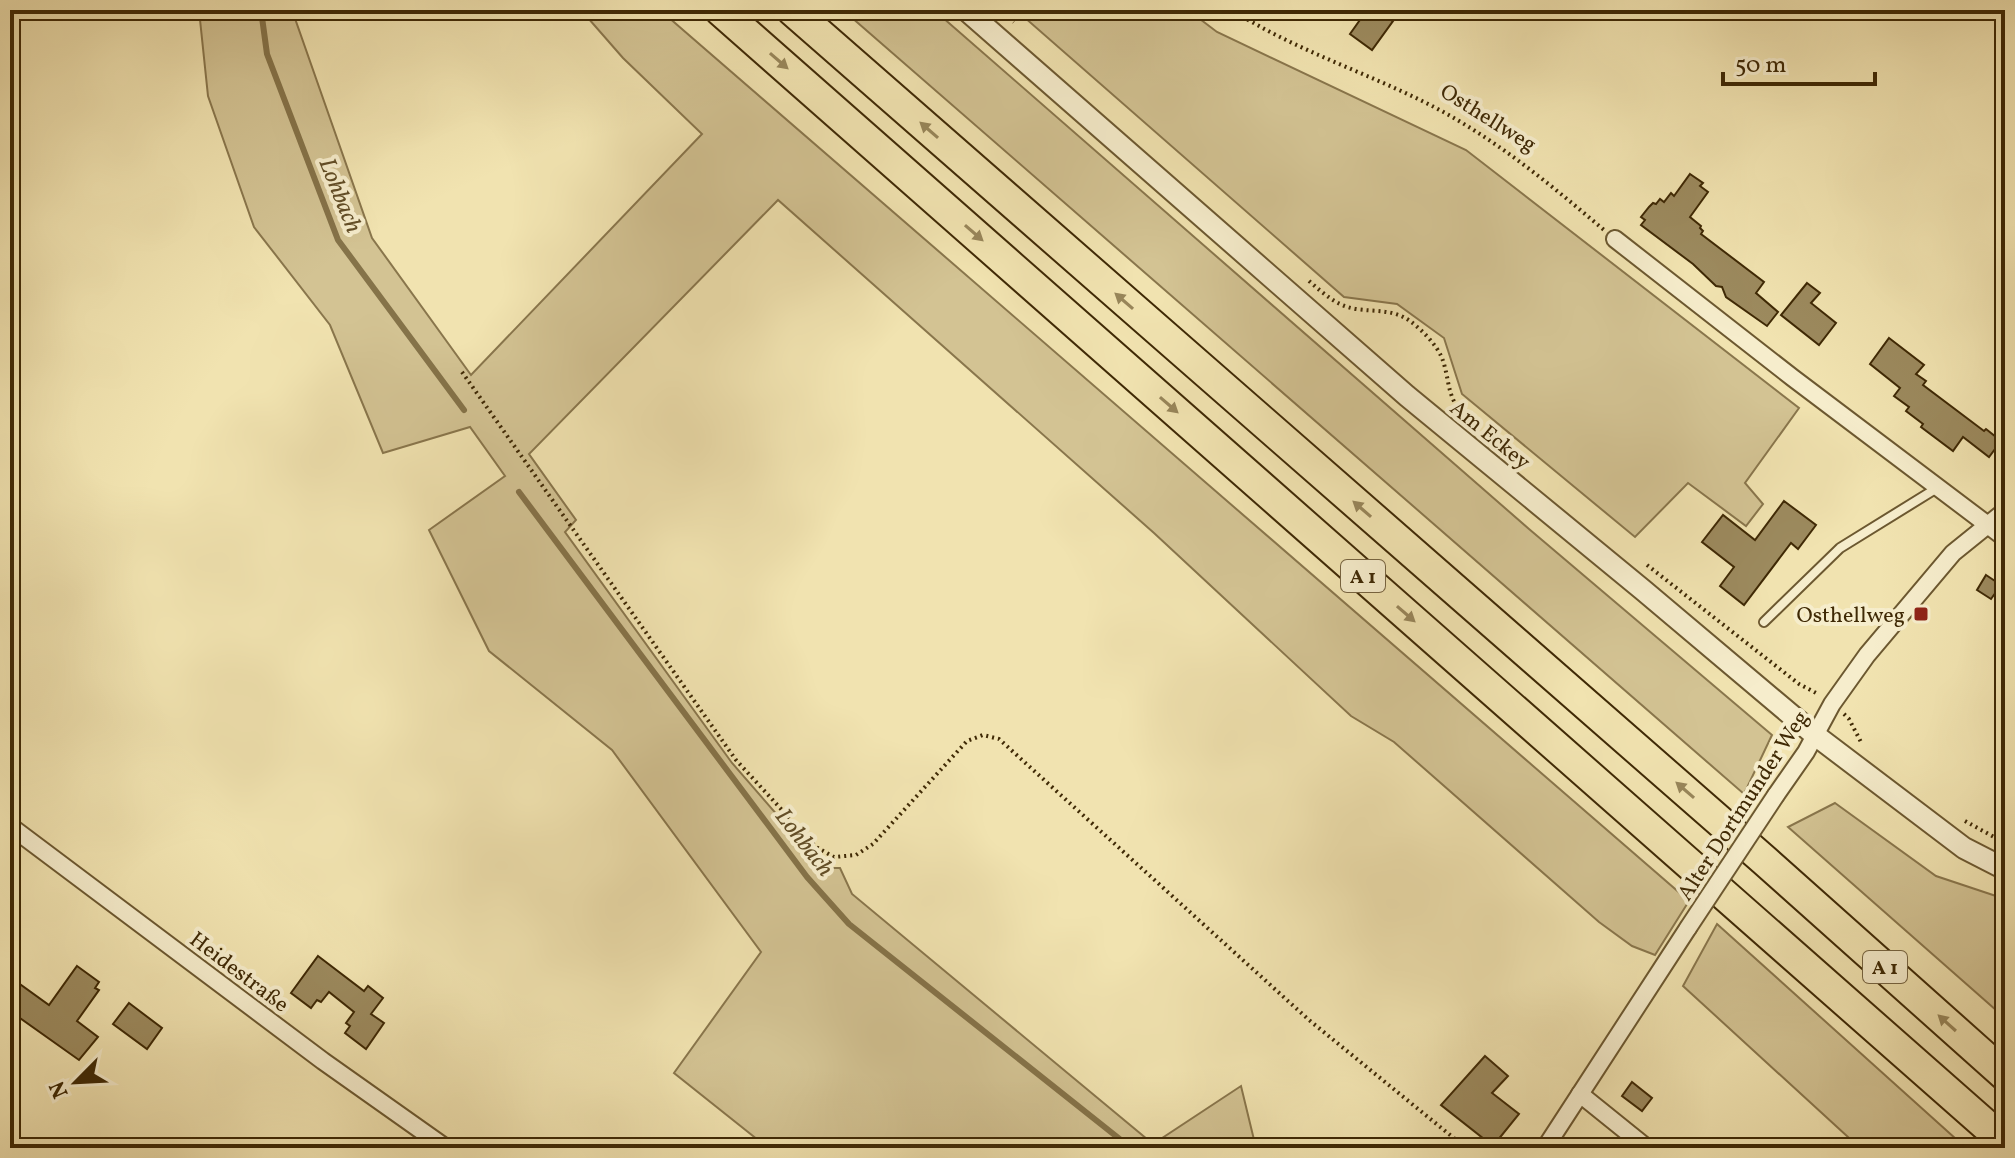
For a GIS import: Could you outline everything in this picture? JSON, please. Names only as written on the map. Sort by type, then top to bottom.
[{"type":"highway","name":"A 1","points":[[720,10],[2005,1142]]},
{"type":"highway","name":"A 1","points":[[792,10],[1741,839],[2005,1075]]},
{"type":"street","name":"Am Eckey","points":[[966,10],[1407,396],[1815,735],[1964,848],[2005,869]]},
{"type":"street","points":[[1615,239],[2005,538]]},
{"type":"street","name":"Alter Dortmunder Weg","points":[[1545,1148],[1806,752],[1832,704],[1867,655],[1953,553],[2005,511]]},
{"type":"street","name":"Heidestraße","points":[[10,826],[323,1061],[446,1148]]},
{"type":"street","points":[[1580,1094],[1647,1148]]},
{"type":"lane","points":[[1764,622],[1840,548],[1937,488]]},
{"type":"path","points":[[1000,10],[1022,29]]},
{"type":"path","name":"Osthellweg","points":[[1232,10],[1313,54],[1424,102],[1497,144],[1615,239]]},
{"type":"path","points":[[1307,279],[1340,305],[1397,314],[1421,330],[1442,358],[1455,406],[1465,416]]},
{"type":"path","points":[[462,372],[736,760],[816,847],[834,857],[856,855],[873,844],[967,741],[983,735],[999,739],[1309,1020],[1466,1148]]},
{"type":"path","points":[[1647,565],[1790,678],[1832,704],[1849,719],[1861,743],[1871,751]]},
{"type":"path","points":[[1965,821],[2005,843]]},
{"type":"shaded area","points":[[199,10],[292,10],[372,238],[471,375],[702,134],[623,58],[581,10],[660,10],[1689,901],[1655,955],[1632,946],[1599,922],[1394,742],[1351,716],[1154,533],[778,200],[529,454],[576,520],[565,532],[732,763],[812,855],[830,868],[840,868],[852,894],[1153,1144],[1241,1086],[1256,1148],[768,1148],[674,1073],[761,952],[612,750],[489,651],[429,530],[505,476],[470,427],[383,453],[330,325],[254,227],[208,96]]},
{"type":"shaded area","points":[[843,10],[934,10],[1529,529],[1772,735],[1744,794]]},
{"type":"shaded area","points":[[1016,10],[1188,10],[1217,32],[1466,150],[1799,408],[1745,483],[1763,504],[1746,526],[1688,483],[1635,537],[1462,394],[1444,338],[1397,304],[1344,297]]},
{"type":"shaded area","points":[[1835,803],[1936,876],[2005,899],[2005,1018],[1788,827]]},
{"type":"shaded area","points":[[1717,924],[1966,1148],[1860,1148],[1683,986]]},
{"type":"building","points":[[1367,10],[1397,10],[1393,21],[1372,50],[1350,34]]},
{"type":"building","points":[[1690,174],[1703,183],[1700,186],[1708,192],[1690,217],[1701,226],[1701,234],[1764,282],[1756,293],[1778,312],[1767,326],[1726,297],[1722,287],[1716,286],[1693,264],[1641,225],[1645,220],[1641,217],[1649,207],[1660,199],[1664,202],[1671,193],[1674,196]]},
{"type":"building","points":[[1807,283],[1820,293],[1811,303],[1836,323],[1819,345],[1781,315]]},
{"type":"building","points":[[1889,338],[1924,365],[1916,374],[1926,381],[1923,385],[2001,441],[1989,457],[1963,437],[1953,451],[1921,427],[1923,424],[1906,411],[1909,407],[1894,396],[1900,388],[1870,364]]},
{"type":"building","points":[[1784,501],[1816,525],[1798,549],[1791,543],[1744,605],[1720,586],[1734,567],[1702,542],[1723,515],[1755,540]]},
{"type":"building","points":[[1986,575],[2001,585],[1991,599],[1977,590]]},
{"type":"building","points":[[318,956],[364,991],[368,986],[383,998],[371,1014],[384,1023],[366,1049],[345,1033],[350,1026],[346,1023],[354,1012],[329,992],[311,1008],[291,993]]},
{"type":"building","points":[[77,966],[99,982],[95,988],[99,990],[77,1021],[98,1037],[79,1060],[10,1011],[10,977],[49,1005]]},
{"type":"building","points":[[129,1003],[162,1028],[147,1049],[113,1024]]},
{"type":"building","points":[[1485,1056],[1508,1076],[1492,1093],[1519,1114],[1493,1146],[1441,1105]]},
{"type":"building","points":[[1632,1082],[1652,1098],[1642,1111],[1622,1096]]},
{"type":"waterway","name":"Lohbach","points":[[261,10],[267,54],[338,240],[464,410]]},
{"type":"waterway","name":"Lohbach","points":[[519,492],[807,877],[849,924],[1131,1148]]},
{"type":"place","name":"Osthellweg","points":[[1921,614]]}]
